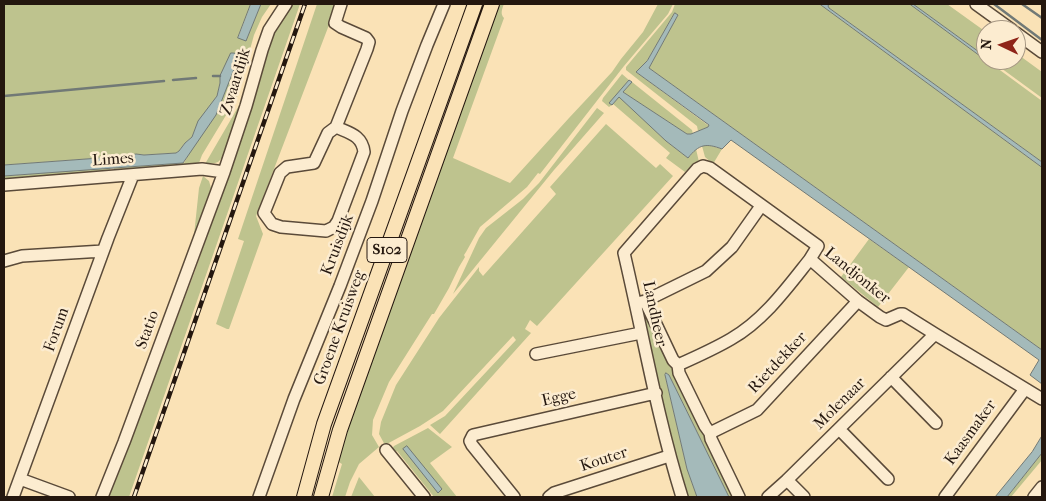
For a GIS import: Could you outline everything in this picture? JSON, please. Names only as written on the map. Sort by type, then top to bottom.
[{"type":"main road","name":"Groene Kruisweg","points":[[304,497],[324,424],[475,4]]},
{"type":"main road","name":"Groene Kruisweg","points":[[321,497],[340,430],[492,4]]},
{"type":"street","name":"Zwaardijk","points":[[224,172],[269,30],[286,4]]},
{"type":"street","points":[[336,127],[358,137],[363,145],[364,152],[338,221],[334,227],[326,231],[281,227],[272,224],[264,213],[280,173],[287,167],[314,162],[328,133],[336,127],[367,49],[369,42],[366,38],[335,23],[341,4]]},
{"type":"street","name":"Kruisdijk","points":[[259,497],[294,399],[372,201],[402,111],[444,4]]},
{"type":"street","points":[[976,4],[998,20]]},
{"type":"street","points":[[1026,40],[1042,52]]},
{"type":"street","name":"Landjonker","points":[[703,166],[710,168],[818,246],[810,259],[880,318],[886,320],[903,314],[1042,399]]},
{"type":"street","name":"Landheer","points":[[703,166],[697,169],[624,253],[640,302],[678,366],[679,372],[710,433],[711,439],[739,497]]},
{"type":"street","name":"Limes","points":[[4,185],[202,169],[224,172]]},
{"type":"street","name":"Statio","points":[[102,497],[224,172]]},
{"type":"street","name":"Forum","points":[[13,497],[132,175]]},
{"type":"street","points":[[640,302],[706,271],[732,247],[761,206]]},
{"type":"street","points":[[4,260],[22,256],[103,251]]},
{"type":"street","points":[[678,366],[732,339],[760,317],[782,294],[810,259]]},
{"type":"street","name":"Rietdekker","points":[[710,433],[757,410],[858,301]]},
{"type":"street","name":"Landheer","points":[[640,302],[641,333],[670,456],[682,497]]},
{"type":"street","points":[[536,354],[641,333]]},
{"type":"street","name":"Molenaar","points":[[768,497],[935,334]]},
{"type":"street","points":[[891,377],[936,422]]},
{"type":"street","name":"Kaasmaker","points":[[944,497],[1025,389]]},
{"type":"street","name":"Egge","points":[[514,497],[472,445],[471,437],[476,434],[656,393]]},
{"type":"street","points":[[839,429],[888,478]]},
{"type":"street","points":[[386,450],[424,497]]},
{"type":"street","name":"Kouter","points":[[549,497],[554,493],[670,456]]},
{"type":"street","points":[[20,479],[69,497]]},
{"type":"street","points":[[787,480],[804,497]]},
{"type":"street","points":[[1034,497],[1042,487]]},
{"type":"green space","points":[[4,4],[251,4],[238,37],[246,40],[261,4],[271,4],[262,17],[254,35],[237,97],[199,163],[182,167],[114,172],[114,168],[184,163],[240,55],[220,76],[217,96],[196,127],[192,137],[176,153],[136,154],[4,165]]},
{"type":"green space","points":[[291,4],[300,4],[129,497],[109,497],[195,271],[254,99],[271,36]]},
{"type":"green space","points":[[317,4],[337,4],[256,216],[263,234],[229,329],[227,329],[216,324],[244,241],[238,239]]},
{"type":"green space","points":[[500,4],[504,4],[502,13],[504,18],[453,158],[510,183],[612,72],[643,32],[658,4],[673,4],[668,14],[624,66],[540,174],[538,173],[527,187],[480,227],[434,314],[432,314],[389,382],[373,420],[372,435],[379,447],[359,464],[345,497],[332,497],[342,464],[337,461],[371,360]]},
{"type":"green space","points":[[675,4],[820,4],[1042,167],[1042,350],[649,68],[678,15],[675,13],[647,61],[636,72],[709,126],[698,131],[697,126],[626,70],[626,67],[672,12]]},
{"type":"green space","points":[[829,4],[910,4],[976,52],[976,70],[1000,70],[1042,101],[1042,162],[829,8]]},
{"type":"green space","points":[[913,4],[947,4],[976,25],[976,50]]},
{"type":"green space","points":[[258,54],[222,158],[218,162],[205,164],[241,102]]},
{"type":"green space","points":[[1026,60],[1042,72],[1042,98],[1004,70],[1026,70]]},
{"type":"green space","points":[[622,74],[629,80],[610,103],[612,105],[609,107],[602,101],[603,98]]},
{"type":"green space","points":[[632,82],[692,130],[693,134],[687,134],[623,92]]},
{"type":"green space","points":[[619,96],[666,141],[688,158],[696,149],[699,162],[695,162],[685,172],[666,158],[670,153],[613,104]]},
{"type":"green space","points":[[597,108],[604,113],[554,170],[453,294],[479,238],[486,228],[523,199],[539,183]]},
{"type":"green space","points":[[606,124],[656,168],[660,164],[673,176],[537,326],[530,320],[525,329],[531,333],[440,434],[430,425],[445,416],[516,340],[513,336],[443,411],[385,445],[379,434],[381,422],[396,385],[439,318],[479,267],[479,271],[483,276],[556,194],[550,187]]},
{"type":"green space","points":[[708,145],[722,149],[713,164],[705,157],[702,146]]},
{"type":"green space","points":[[110,168],[111,173],[4,181],[4,176]]},
{"type":"green space","points":[[203,176],[209,181],[211,188],[194,235],[199,188]]},
{"type":"green space","points":[[869,239],[909,267],[878,307],[841,277]]},
{"type":"green space","points":[[640,305],[643,305],[734,497],[729,497],[669,375],[666,373],[687,469],[697,497],[686,497],[670,438]]},
{"type":"green space","points":[[428,428],[452,447],[430,463],[457,497],[434,497],[397,451],[392,454],[394,446]]},
{"type":"green space","points":[[1042,453],[1042,460],[1011,497],[1007,497]]},
{"type":"green space","points":[[359,477],[375,497],[351,497]]},
{"type":"shaded area","points":[[251,4],[261,4],[246,41],[238,38]]},
{"type":"shaded area","points":[[820,4],[829,4],[829,8],[1042,162],[1042,167]]},
{"type":"shaded area","points":[[910,4],[913,4],[976,50],[976,53]]},
{"type":"shaded area","points":[[675,13],[678,15],[649,68],[1042,350],[1042,384],[1030,375],[1039,360],[731,140],[722,149],[711,146],[699,147],[688,158],[666,141],[619,97],[612,105],[609,103],[629,80],[632,82],[623,92],[687,134],[708,127],[709,125],[636,72],[647,61]]},
{"type":"shaded area","points":[[231,53],[240,54],[216,115],[183,163],[4,176],[4,165],[136,154],[176,153],[192,137],[198,121],[217,96],[220,76]]},
{"type":"shaded area","points":[[666,373],[669,375],[729,497],[697,497],[687,469]]},
{"type":"shaded area","points":[[1042,436],[1042,453],[1007,497],[995,497],[1032,452]]},
{"type":"shaded area","points":[[407,446],[442,489],[438,493],[403,449]]},
{"type":"waterway","points":[[994,4],[1042,40]]},
{"type":"waterway","points":[[1022,4],[1042,18]]},
{"type":"waterway","points":[[213,76],[220,76]]},
{"type":"waterway","points":[[173,80],[196,78]]},
{"type":"waterway","points":[[4,96],[164,81]]},
{"type":"railway","points":[[134,497],[305,4]]}]
